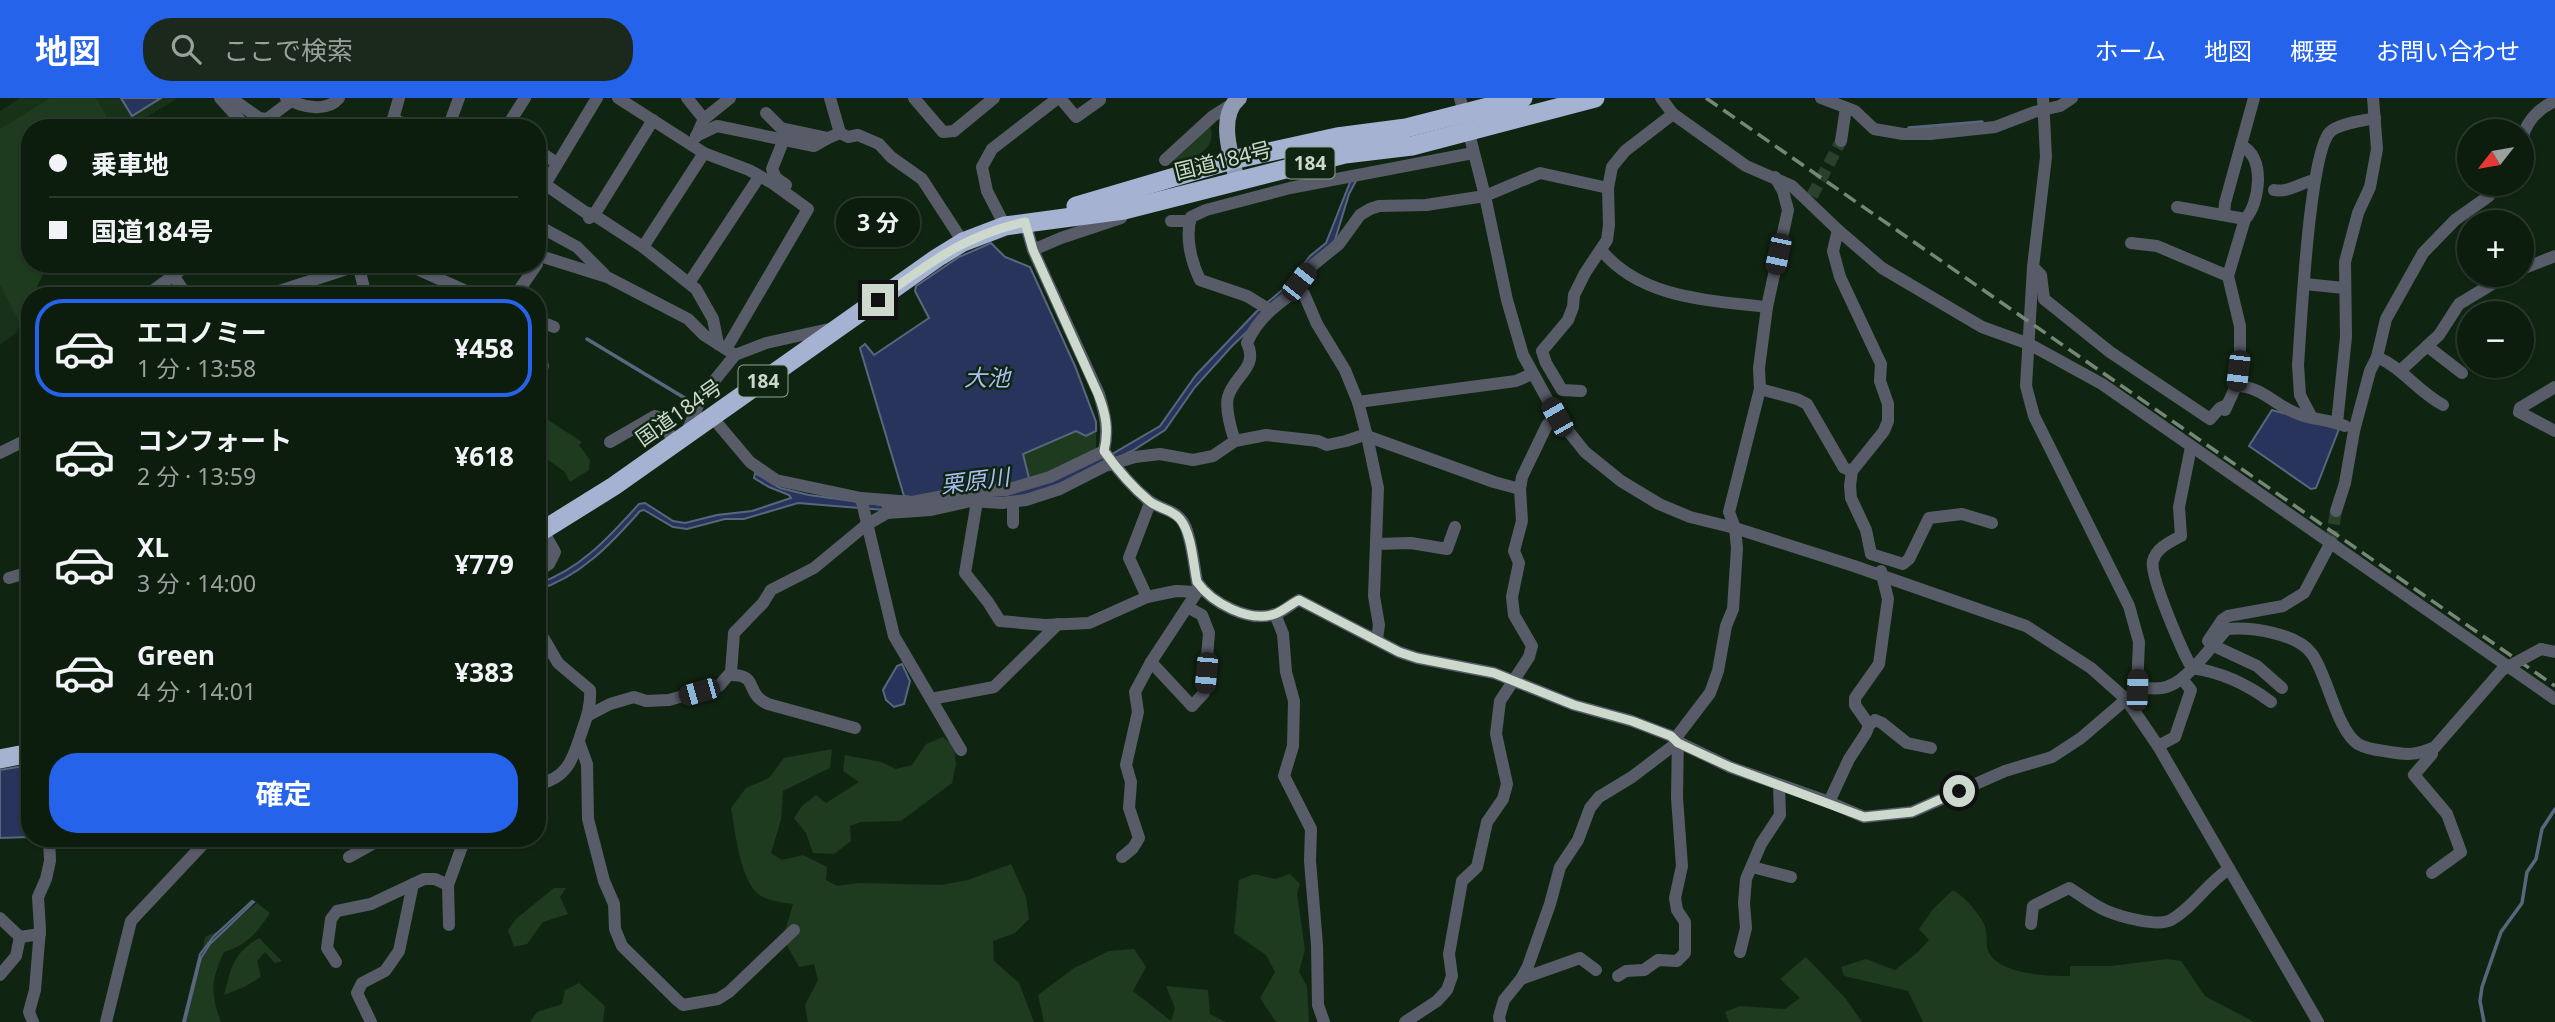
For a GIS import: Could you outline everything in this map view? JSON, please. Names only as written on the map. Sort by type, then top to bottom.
[{"type":"highway","name":"国道184号","points":[[546,528],[602,494],[963,242],[1047,213],[1125,193],[1232,160],[1337,137],[1406,128],[1523,98]]},
{"type":"highway","name":"国道184号","points":[[1015,224],[1124,210],[1345,155],[1412,146],[1464,115],[1595,98]]},
{"type":"highway","points":[[0,759],[21,755]]},
{"type":"main road","points":[[1236,101],[1227,127],[1237,180]]},
{"type":"street","points":[[220,98],[239,119]]},
{"type":"street","points":[[231,98],[258,118],[267,119],[289,99],[307,106],[323,107],[339,98]]},
{"type":"street","points":[[391,119],[399,98]]},
{"type":"street","points":[[451,119],[458,98]]},
{"type":"street","points":[[512,119],[526,98]]},
{"type":"street","points":[[597,98],[557,163],[547,185],[643,247],[696,289],[726,349]]},
{"type":"street","points":[[610,442],[655,416],[680,439],[741,320],[808,213],[807,206],[749,170],[704,153],[695,140],[653,120],[618,98]]},
{"type":"street","points":[[687,98],[704,119]]},
{"type":"street","points":[[695,140],[704,119],[730,98]]},
{"type":"street","points":[[830,98],[834,136]]},
{"type":"street","points":[[914,98],[943,132],[948,133],[992,99]]},
{"type":"street","points":[[712,417],[750,462],[776,480],[887,507],[931,510],[964,502],[1013,503],[1060,489],[1105,466],[1109,458],[1106,416],[1098,394],[1033,250],[987,191],[982,167],[992,149],[1060,98],[1076,117],[1100,100]]},
{"type":"street","points":[[1661,98],[1673,114],[1746,166],[1775,177],[1811,199],[1838,230],[1882,268],[1982,327],[2029,344],[2102,384],[2555,699]]},
{"type":"street","points":[[1821,98],[1856,111],[1874,129],[1903,134],[1995,127],[2034,112],[2044,104],[2060,106],[2072,98]]},
{"type":"street","points":[[2224,214],[2254,98]]},
{"type":"street","points":[[2337,423],[2344,378],[2345,262],[2358,213],[2370,187],[2377,149],[2373,98]]},
{"type":"street","points":[[1165,160],[1213,116],[1236,101]]},
{"type":"street","points":[[2531,119],[2555,101]]},
{"type":"street","points":[[2044,104],[2046,157],[2033,267],[2026,386],[2034,416],[2129,606],[2139,642],[2137,690]]},
{"type":"street","points":[[1842,141],[1846,108]]},
{"type":"street","points":[[766,113],[781,128],[834,136],[858,135],[879,144],[891,157],[922,179],[963,242]]},
{"type":"street","points":[[1523,355],[1542,351],[1568,320],[1580,284],[1602,251],[1609,225],[1608,188],[1612,167],[1625,150],[1673,114]]},
{"type":"street","points":[[1464,115],[1485,196],[1507,300],[1523,355],[1557,417],[1585,452],[1621,481],[1659,504],[1690,517],[1735,528],[1880,575],[2026,626],[2091,668],[2126,699],[2158,746],[2318,1022]]},
{"type":"street","points":[[2312,418],[2300,394],[2298,365],[2314,180],[2327,136],[2332,130],[2375,118]]},
{"type":"street","points":[[560,205],[579,216],[592,218],[653,120]]},
{"type":"street","points":[[695,140],[717,126],[814,146],[834,136]]},
{"type":"street","points":[[785,139],[774,159],[772,169],[776,178],[792,188]]},
{"type":"street","points":[[2033,267],[2041,275],[2044,299],[2110,352],[2210,419],[2220,408],[2226,407],[2236,386],[2240,326],[2228,276],[2245,219],[2251,213],[2259,173],[2256,161],[2248,149],[2241,146]]},
{"type":"street","points":[[643,247],[704,153]]},
{"type":"street","points":[[1267,308],[1247,296],[1200,280],[1189,240],[1191,217],[1206,210],[1290,188],[1472,153]]},
{"type":"street","points":[[546,156],[557,163]]},
{"type":"street","points":[[1377,639],[1379,625],[1374,596],[1378,488],[1367,436],[1358,402],[1345,370],[1317,324],[1304,294],[1299,289],[1299,282],[1313,265],[1339,244],[1360,215],[1379,206],[1426,205],[1485,196],[1540,173],[1608,188]]},
{"type":"street","points":[[689,283],[758,177]]},
{"type":"street","points":[[1618,976],[1626,971],[1644,970],[1658,960],[1677,961],[1685,953],[1685,922],[1677,910],[1675,898],[1682,866],[1677,798],[1678,735],[1710,693],[1718,671],[1726,626],[1733,609],[1737,548],[1735,528],[1729,512],[1760,389],[1759,368],[1767,307],[1788,210],[1783,191],[1775,177]]},
{"type":"street","points":[[2274,190],[2283,191],[2314,180]]},
{"type":"street","points":[[2336,511],[2346,483],[2354,431],[2386,319],[2423,253],[2455,220],[2489,196]]},
{"type":"street","points":[[2177,207],[2245,219]]},
{"type":"street","points":[[1033,250],[1121,218],[1124,210]]},
{"type":"street","points":[[1171,220],[1190,221]]},
{"type":"street","points":[[546,230],[577,247],[607,276]]},
{"type":"street","points":[[1838,230],[1833,251],[1846,292],[1865,326],[1881,364],[1880,381],[1888,404],[1888,421],[1884,431],[1852,471],[1851,498],[1866,530],[1871,554],[1903,564],[1909,559],[1929,519],[1962,514],[1992,523]]},
{"type":"street","points":[[2131,243],[2157,246],[2228,276]]},
{"type":"street","points":[[1602,251],[1611,262],[1630,276],[1663,290],[1692,298],[1767,307]]},
{"type":"street","points":[[2534,264],[2555,256]]},
{"type":"street","points":[[546,261],[567,263],[607,276],[688,318],[704,335],[726,349],[838,327]]},
{"type":"street","points":[[159,287],[176,273]]},
{"type":"street","points":[[292,287],[335,273]]},
{"type":"street","points":[[426,273],[458,287]]},
{"type":"street","points":[[173,275],[181,287]]},
{"type":"street","points":[[2305,284],[2344,288]]},
{"type":"street","points":[[2401,370],[2439,335],[2459,304],[2487,287]]},
{"type":"street","points":[[1235,441],[1227,400],[1232,388],[1250,365],[1250,349],[1247,343],[1252,331],[1267,308],[1299,289]]},
{"type":"street","points":[[546,324],[554,327]]},
{"type":"street","points":[[2427,346],[2457,369]]},
{"type":"street","points":[[1542,351],[1562,390],[1581,391]]},
{"type":"street","points":[[2377,357],[2401,370],[2426,396],[2443,405]]},
{"type":"street","points":[[1358,402],[1517,381],[1532,374]]},
{"type":"street","points":[[2236,386],[2248,386],[2271,396],[2298,415],[2337,423],[2354,431]]},
{"type":"street","points":[[2555,387],[2520,408],[2519,412],[2555,430]]},
{"type":"street","points":[[1760,389],[1807,404],[1844,468],[1852,471]]},
{"type":"street","points":[[1405,1022],[1437,1001],[1447,990],[1451,976],[1449,954],[1462,881],[1477,867],[1487,822],[1503,800],[1507,784],[1496,734],[1496,718],[1500,701],[1529,657],[1532,646],[1514,615],[1512,597],[1519,563],[1514,551],[1522,521],[1520,489],[1522,477],[1547,425],[1557,417]]},
{"type":"street","points":[[589,715],[610,704],[634,697],[655,701],[679,698],[719,686],[729,675],[734,633],[763,604],[771,590],[814,568],[887,507],[965,492],[1018,487],[1109,458],[1148,454],[1192,460],[1213,456],[1235,441],[1266,435],[1307,439],[1327,445],[1364,435],[1520,489]]},
{"type":"street","points":[[0,453],[21,442]]},
{"type":"street","points":[[2191,447],[2179,507],[2180,536],[2159,550],[2153,561],[2153,573],[2180,648],[2192,668]]},
{"type":"street","points":[[1109,458],[1150,503],[1168,509],[1179,517],[1186,528],[1200,591]]},
{"type":"street","points":[[977,501],[964,572],[1000,621],[1020,624],[1090,623],[1147,597],[1176,591],[1200,591],[1254,616],[1275,614],[1299,600],[1399,652],[1494,673],[1574,705],[1632,721],[1671,736],[1678,743],[1730,767],[1864,817],[1912,812],[2005,771],[2052,757],[2081,738],[2137,690],[2157,690],[2182,679],[2227,629],[2269,631],[2292,640],[2312,654],[2347,733],[2358,744],[2406,755],[2420,754],[2432,748],[2502,670],[2541,649],[2555,652]]},
{"type":"street","points":[[862,503],[894,636],[961,750]]},
{"type":"street","points":[[1013,503],[1013,523]]},
{"type":"street","points":[[1147,597],[1129,558],[1150,503]]},
{"type":"street","points":[[1376,544],[1411,543],[1447,549],[1455,527]]},
{"type":"street","points":[[546,540],[555,552],[546,566]]},
{"type":"street","points":[[2282,688],[2257,666],[2204,646],[2222,620],[2228,616],[2283,606],[2304,593],[2331,542]]},
{"type":"street","points":[[1869,725],[1855,705],[1855,698],[1879,664],[1888,599],[1880,575],[1882,557]]},
{"type":"street","points":[[9,578],[21,575]]},
{"type":"street","points":[[1122,857],[1133,848],[1139,838],[1129,808],[1131,782],[1126,765],[1138,712],[1135,692],[1151,662],[1200,591]]},
{"type":"street","points":[[1151,662],[1192,706],[1204,693],[1209,633],[1202,615],[1189,608]]},
{"type":"street","points":[[1275,614],[1283,634],[1286,672],[1294,701],[1293,746],[1284,776],[1311,829],[1310,861],[1318,944],[1318,1005],[1324,1022]]},
{"type":"street","points":[[931,699],[994,687],[1058,624]]},
{"type":"street","points":[[546,642],[558,663],[590,690],[589,715],[577,753],[561,774],[546,780]]},
{"type":"street","points":[[2192,668],[2208,670],[2241,683],[2270,702]]},
{"type":"street","points":[[729,675],[743,674],[757,698],[768,704],[855,728]]},
{"type":"street","points":[[2158,746],[2175,737],[2191,690],[2182,679]]},
{"type":"street","points":[[1829,802],[1849,759],[1869,725],[1875,720],[1907,743],[1931,748]]},
{"type":"street","points":[[579,742],[587,764],[588,818],[604,881],[614,904],[615,929],[622,946],[677,1000],[683,1004],[718,999],[729,992],[794,930]]},
{"type":"street","points":[[1500,1022],[1504,1000],[1528,966],[1560,867],[1578,841],[1590,808],[1599,797],[1632,777],[1678,743]]},
{"type":"street","points":[[2432,748],[2432,754],[2414,775],[2447,814],[2461,852],[2432,873]]},
{"type":"street","points":[[1741,952],[1746,928],[1746,879],[1761,844],[1780,815],[1779,785]]},
{"type":"street","points":[[33,1022],[29,1012],[35,990],[40,934],[38,897],[50,862],[49,847]]},
{"type":"street","points":[[106,1022],[131,920],[200,847]]},
{"type":"street","points":[[349,858],[368,847]]},
{"type":"street","points":[[449,925],[448,885],[462,847]]},
{"type":"street","points":[[1752,867],[1791,877]]},
{"type":"street","points":[[2031,924],[2034,906],[2069,888],[2106,911],[2159,924],[2172,920],[2201,895],[2213,879],[2229,869]]},
{"type":"street","points":[[336,962],[327,948],[331,919],[337,911],[371,904],[424,879],[435,879],[448,885]]},
{"type":"street","points":[[371,1022],[357,993],[362,983],[385,971],[399,951],[413,884]]},
{"type":"street","points":[[0,918],[19,937]]},
{"type":"street","points":[[19,937],[40,934]]},
{"type":"street","points":[[0,975],[16,956],[19,937]]},
{"type":"street","points":[[1521,979],[1580,958],[1596,970]]},
{"type":"shaded area","points":[[20,98],[178,98],[143,119],[21,119],[21,273],[43,273],[37,287],[21,287],[21,323],[17,332],[0,345],[0,111]]},
{"type":"shaded area","points":[[50,98],[96,98],[108,119],[21,119],[21,273],[43,273],[37,287],[21,287],[20,323],[0,285],[0,129]]},
{"type":"shaded area","points":[[1210,126],[1212,135],[1206,149],[1193,157],[1169,165]]},
{"type":"shaded area","points":[[548,420],[582,442],[579,445],[590,460],[589,470],[570,482],[565,472],[546,458]]},
{"type":"shaded area","points":[[1076,431],[1086,436],[1096,431],[1096,452],[1030,482],[1023,454]]},
{"type":"shaded area","points":[[943,737],[954,746],[956,764],[952,783],[901,821],[861,822],[850,826],[851,841],[834,854],[813,853],[806,833],[794,818],[802,806],[816,795],[826,803],[859,782],[843,771],[845,755],[881,762],[896,769],[912,765],[926,744]]},
{"type":"shaded area","points":[[832,749],[830,768],[783,791],[781,820],[771,853],[782,860],[803,855],[827,867],[826,880],[837,886],[858,883],[941,885],[968,880],[1011,864],[1026,897],[1029,919],[1015,933],[993,941],[994,961],[1019,983],[1034,1022],[808,1022],[805,1005],[818,980],[814,964],[799,967],[783,938],[793,904],[761,896],[748,880],[743,868],[731,808],[746,788],[769,778],[784,758]]},
{"type":"shaded area","points":[[1254,874],[1275,879],[1290,874],[1300,884],[1297,894],[1305,950],[1299,972],[1307,986],[1309,1022],[1276,1022],[1260,998],[1275,972],[1266,955],[1234,933],[1239,880]]},
{"type":"shaded area","points":[[554,888],[566,888],[560,897],[568,914],[543,922],[527,944],[514,947],[508,930],[516,919]]},
{"type":"shaded area","points":[[1953,890],[1967,901],[1979,916],[1986,929],[1989,953],[2004,966],[2026,973],[2070,976],[2070,966],[2111,966],[2167,959],[2181,961],[2205,996],[2254,1022],[1923,1022],[1908,991],[1844,976],[1841,967],[1866,959],[1895,970],[1918,952],[1929,940],[1919,929],[1933,909]]},
{"type":"shaded area","points":[[257,903],[270,913],[251,937],[224,952],[216,971],[214,994],[221,1022],[186,1022],[205,937],[227,927]]},
{"type":"shaded area","points":[[259,938],[282,961],[275,963],[265,952],[257,961],[261,977],[224,995],[231,969],[238,956]]},
{"type":"shaded area","points":[[1134,949],[1146,967],[1133,991],[1171,1021],[1175,1008],[1166,986],[1208,990],[1210,1014],[1226,1022],[1044,1022],[1038,995],[1074,968],[1109,951]]},
{"type":"shaded area","points":[[1806,957],[1846,999],[1862,1022],[1729,1022],[1725,1012],[1740,1006],[1785,1009],[1800,998],[1780,979]]},
{"type":"shaded area","points":[[579,983],[605,1006],[603,1022],[530,1022],[537,1012],[562,1004],[565,990]]},
{"type":"water","points":[[121,98],[161,98],[132,116]]},
{"type":"water","points":[[1357,179],[1349,194],[1335,240],[1292,289],[1232,346],[1195,387],[1165,430],[1132,451],[1031,497],[896,511],[798,503],[744,519],[725,519],[687,529],[673,527],[644,510],[594,558],[567,577],[546,587],[546,581],[567,570],[593,551],[639,504],[645,503],[673,521],[685,523],[717,515],[752,511],[791,498],[754,478],[755,473],[780,488],[809,495],[889,506],[985,494],[1112,454],[1160,426],[1196,375],[1256,312],[1288,285],[1310,256],[1326,243],[1351,180]]},
{"type":"water","name":"大池","points":[[991,243],[1005,257],[1030,267],[1075,366],[1096,422],[1096,431],[1086,436],[1076,431],[1023,454],[1030,482],[925,499],[904,496],[860,348],[865,344],[874,355],[929,318],[915,291],[916,286],[959,257]]},
{"type":"water","points":[[2272,410],[2339,429],[2316,488],[2311,489],[2249,446]]},
{"type":"water","points":[[902,664],[910,681],[904,704],[894,707],[886,700],[883,690],[897,666]]},
{"type":"water","points":[[21,766],[21,837],[0,838],[0,770]]},
{"type":"water","points":[[254,902],[210,944],[201,958],[183,1022],[200,954],[214,936]]},
{"type":"waterway","points":[[1909,128],[1982,122]]},
{"type":"waterway","points":[[587,339],[688,400]]},
{"type":"waterway","points":[[2484,1022],[2480,1001],[2482,987],[2501,932],[2522,903],[2527,872],[2536,859],[2542,829],[2555,809]]},
{"type":"tunnel","points":[[1812,196],[1841,141]]},
{"type":"tunnel","points":[[2331,542],[2336,511]]},
{"type":"railway","points":[[1706,98],[2555,686]]},
{"type":"route","points":[[878,300],[963,242],[1025,222],[1033,250],[1106,416],[1104,451],[1150,503],[1168,509],[1179,517],[1186,528],[1197,582],[1202,589],[1222,603],[1239,611],[1254,616],[1275,614],[1299,600],[1399,652],[1494,673],[1574,705],[1632,721],[1671,736],[1678,743],[1730,767],[1864,817],[1912,812],[1959,791]]},
{"type":"water label","name":"栗原川","points":[[975,481]]}]
